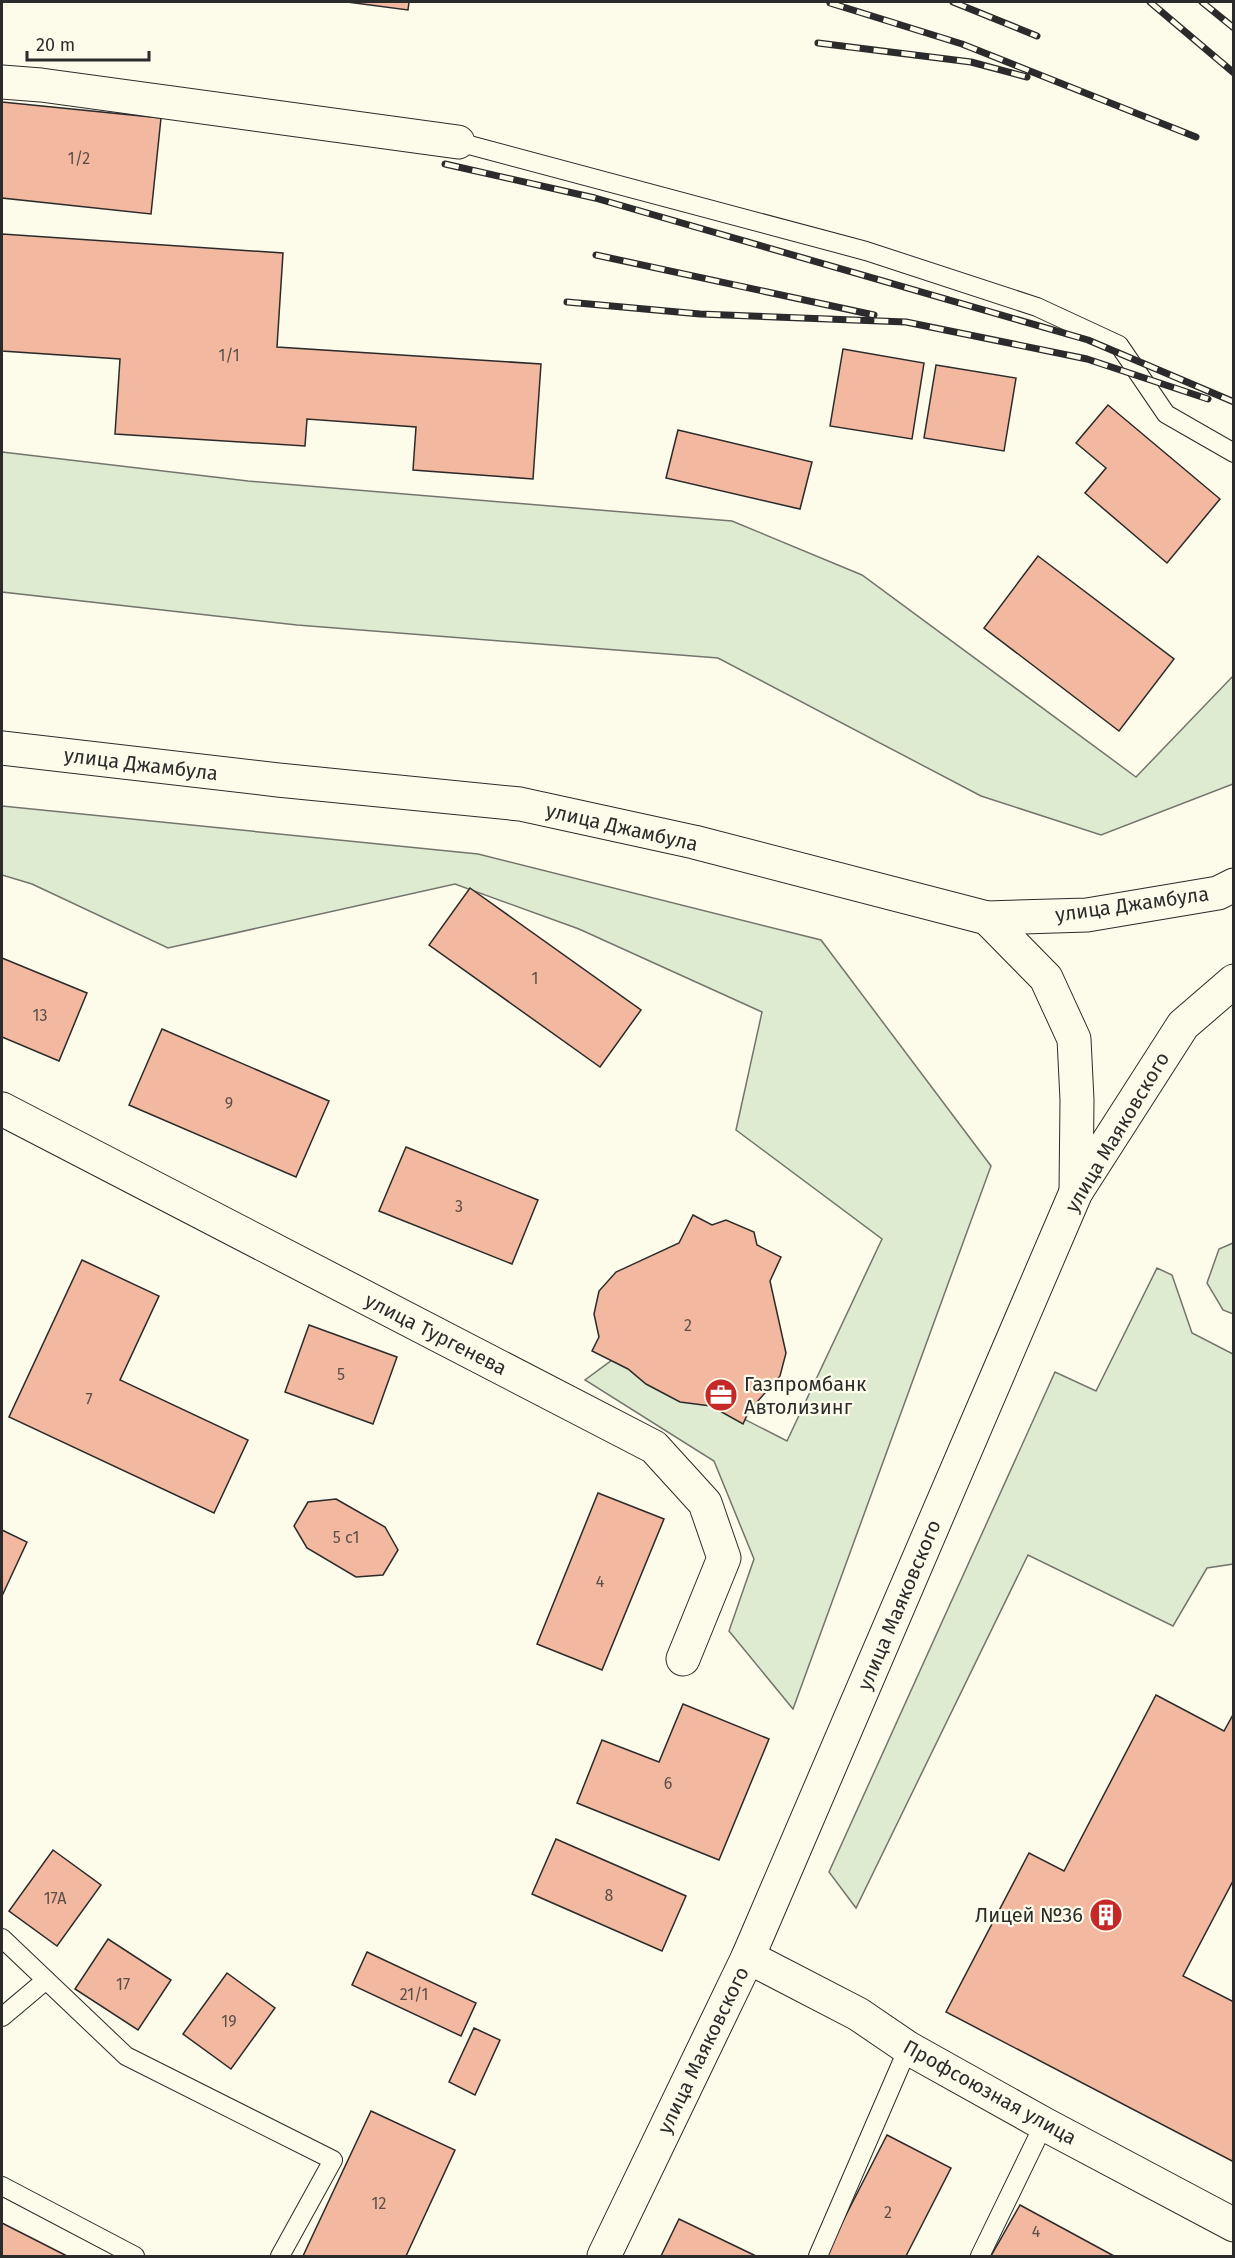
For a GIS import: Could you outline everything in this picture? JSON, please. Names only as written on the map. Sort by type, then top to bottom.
[{"type":"main road","points":[[2,82],[41,85],[458,142]]},
{"type":"main road","name":"улица Джамбула","points":[[2,748],[278,780],[520,804],[694,842],[987,918],[1087,915],[1218,893],[1233,885]]},
{"type":"main road","points":[[987,918],[1046,978],[1074,1039],[1077,1101],[1076,1192]]},
{"type":"main road","name":"улица Маяковского","points":[[604,2256],[748,1957],[1076,1192],[1183,1025],[1233,981]]},
{"type":"main road","name":"улица Тургенева","points":[[2,1109],[654,1447],[705,1503],[724,1558],[682,1659]]},
{"type":"main road","name":"Профсоюзная улица","points":[[748,1957],[858,2014],[908,2048],[1044,2124],[1233,2224]]},
{"type":"lane","points":[[458,142],[867,251],[1037,307],[1119,345],[1166,414],[1233,453]]},
{"type":"lane","points":[[2,1938],[126,2056],[333,2160],[280,2256]]},
{"type":"lane","points":[[2,2017],[46,1980]]},
{"type":"lane","points":[[818,2256],[908,2048]]},
{"type":"lane","points":[[980,2256],[1044,2124]]},
{"type":"lane","points":[[2,2186],[135,2256]]},
{"type":"green space","points":[[2,452],[248,481],[732,521],[862,575],[1136,777],[1233,676],[1233,784],[1101,835],[981,796],[718,658],[297,625],[2,592]]},
{"type":"green space","points":[[2,806],[478,854],[821,940],[991,1166],[793,1709],[729,1631],[754,1559],[714,1461],[585,1380],[619,1355],[787,1441],[882,1239],[736,1130],[762,1012],[579,929],[455,884],[168,948],[32,884],[2,875]]},
{"type":"green space","points":[[1233,1243],[1233,1314],[1223,1310],[1207,1283],[1219,1249]]},
{"type":"green space","points":[[1157,1268],[1172,1275],[1192,1333],[1233,1354],[1233,1564],[1207,1568],[1173,1626],[1028,1555],[856,1908],[829,1872],[1055,1372],[1096,1391]]},
{"type":"building","points":[[347,2],[409,2],[408,10]]},
{"type":"building","points":[[2,102],[161,118],[151,214],[2,198]]},
{"type":"building","points":[[2,234],[283,253],[277,347],[541,364],[533,479],[413,470],[416,427],[307,419],[305,446],[115,434],[120,359],[2,351]]},
{"type":"building","points":[[843,349],[924,363],[912,439],[830,426]]},
{"type":"building","points":[[936,365],[1016,378],[1004,451],[924,438]]},
{"type":"building","points":[[1108,405],[1220,499],[1167,563],[1085,493],[1106,468],[1076,443]]},
{"type":"building","points":[[678,430],[812,462],[800,509],[666,478]]},
{"type":"building","points":[[1038,556],[1174,659],[1119,731],[984,628]]},
{"type":"building","points":[[470,888],[641,1010],[600,1067],[429,945]]},
{"type":"building","points":[[2,958],[87,993],[59,1061],[2,1037]]},
{"type":"building","points":[[162,1029],[329,1101],[296,1177],[129,1105]]},
{"type":"building","points":[[406,1147],[538,1200],[512,1264],[379,1211]]},
{"type":"building","points":[[693,1215],[712,1225],[726,1220],[754,1232],[757,1245],[781,1257],[770,1281],[786,1353],[780,1376],[749,1411],[743,1424],[711,1406],[680,1402],[646,1384],[628,1369],[592,1351],[599,1337],[594,1314],[599,1291],[616,1272],[679,1243]]},
{"type":"building","points":[[82,1260],[159,1296],[120,1380],[248,1440],[214,1513],[9,1417]]},
{"type":"building","points":[[309,1325],[397,1357],[373,1424],[285,1392]]},
{"type":"building","points":[[598,1493],[664,1519],[602,1670],[537,1644]]},
{"type":"building","points":[[336,1499],[385,1527],[398,1550],[383,1575],[356,1577],[307,1548],[294,1526],[308,1502]]},
{"type":"building","points":[[2,1530],[27,1542],[2,1596]]},
{"type":"building","name":"Лицей №36","points":[[1156,1695],[1224,1731],[1234,1713],[1234,1879],[1183,1976],[1234,2002],[1234,2162],[946,2012],[1029,1853],[1064,1871]]},
{"type":"building","points":[[683,1704],[769,1739],[719,1860],[577,1803],[602,1740],[659,1762]]},
{"type":"building","points":[[556,1839],[686,1896],[662,1951],[532,1894]]},
{"type":"building","points":[[53,1850],[101,1885],[57,1946],[9,1911]]},
{"type":"building","points":[[108,1939],[171,1980],[138,2030],[75,1989]]},
{"type":"building","points":[[367,1952],[476,2003],[461,2036],[352,1985]]},
{"type":"building","points":[[227,1973],[275,2008],[231,2069],[183,2034]]},
{"type":"building","points":[[474,2028],[500,2040],[475,2095],[449,2082]]},
{"type":"building","points":[[371,2111],[455,2150],[406,2256],[303,2256]]},
{"type":"building","points":[[887,2135],[951,2168],[906,2256],[825,2256]]},
{"type":"building","points":[[1020,2205],[1114,2256],[991,2256]]},
{"type":"building","points":[[679,2219],[756,2256],[661,2256]]},
{"type":"building","points":[[2,2223],[67,2256],[2,2256]]},
{"type":"railway","points":[[953,2],[1037,36]]},
{"type":"railway","points":[[1150,2],[1234,73]]},
{"type":"railway","points":[[1202,2],[1234,28]]},
{"type":"railway","points":[[830,3],[962,44],[1196,137]]},
{"type":"railway","points":[[818,43],[971,62],[1027,77]]},
{"type":"railway","points":[[445,164],[595,198],[1088,340],[1234,402]]},
{"type":"railway","points":[[596,255],[874,315]]},
{"type":"railway","points":[[567,302],[700,314],[906,322],[1087,359],[1208,399]]},
{"type":"place","name":"Газпромбанк Автолизинг","points":[[721,1395]]},
{"type":"place","name":"Лицей №36","points":[[1106,1915]]}]
